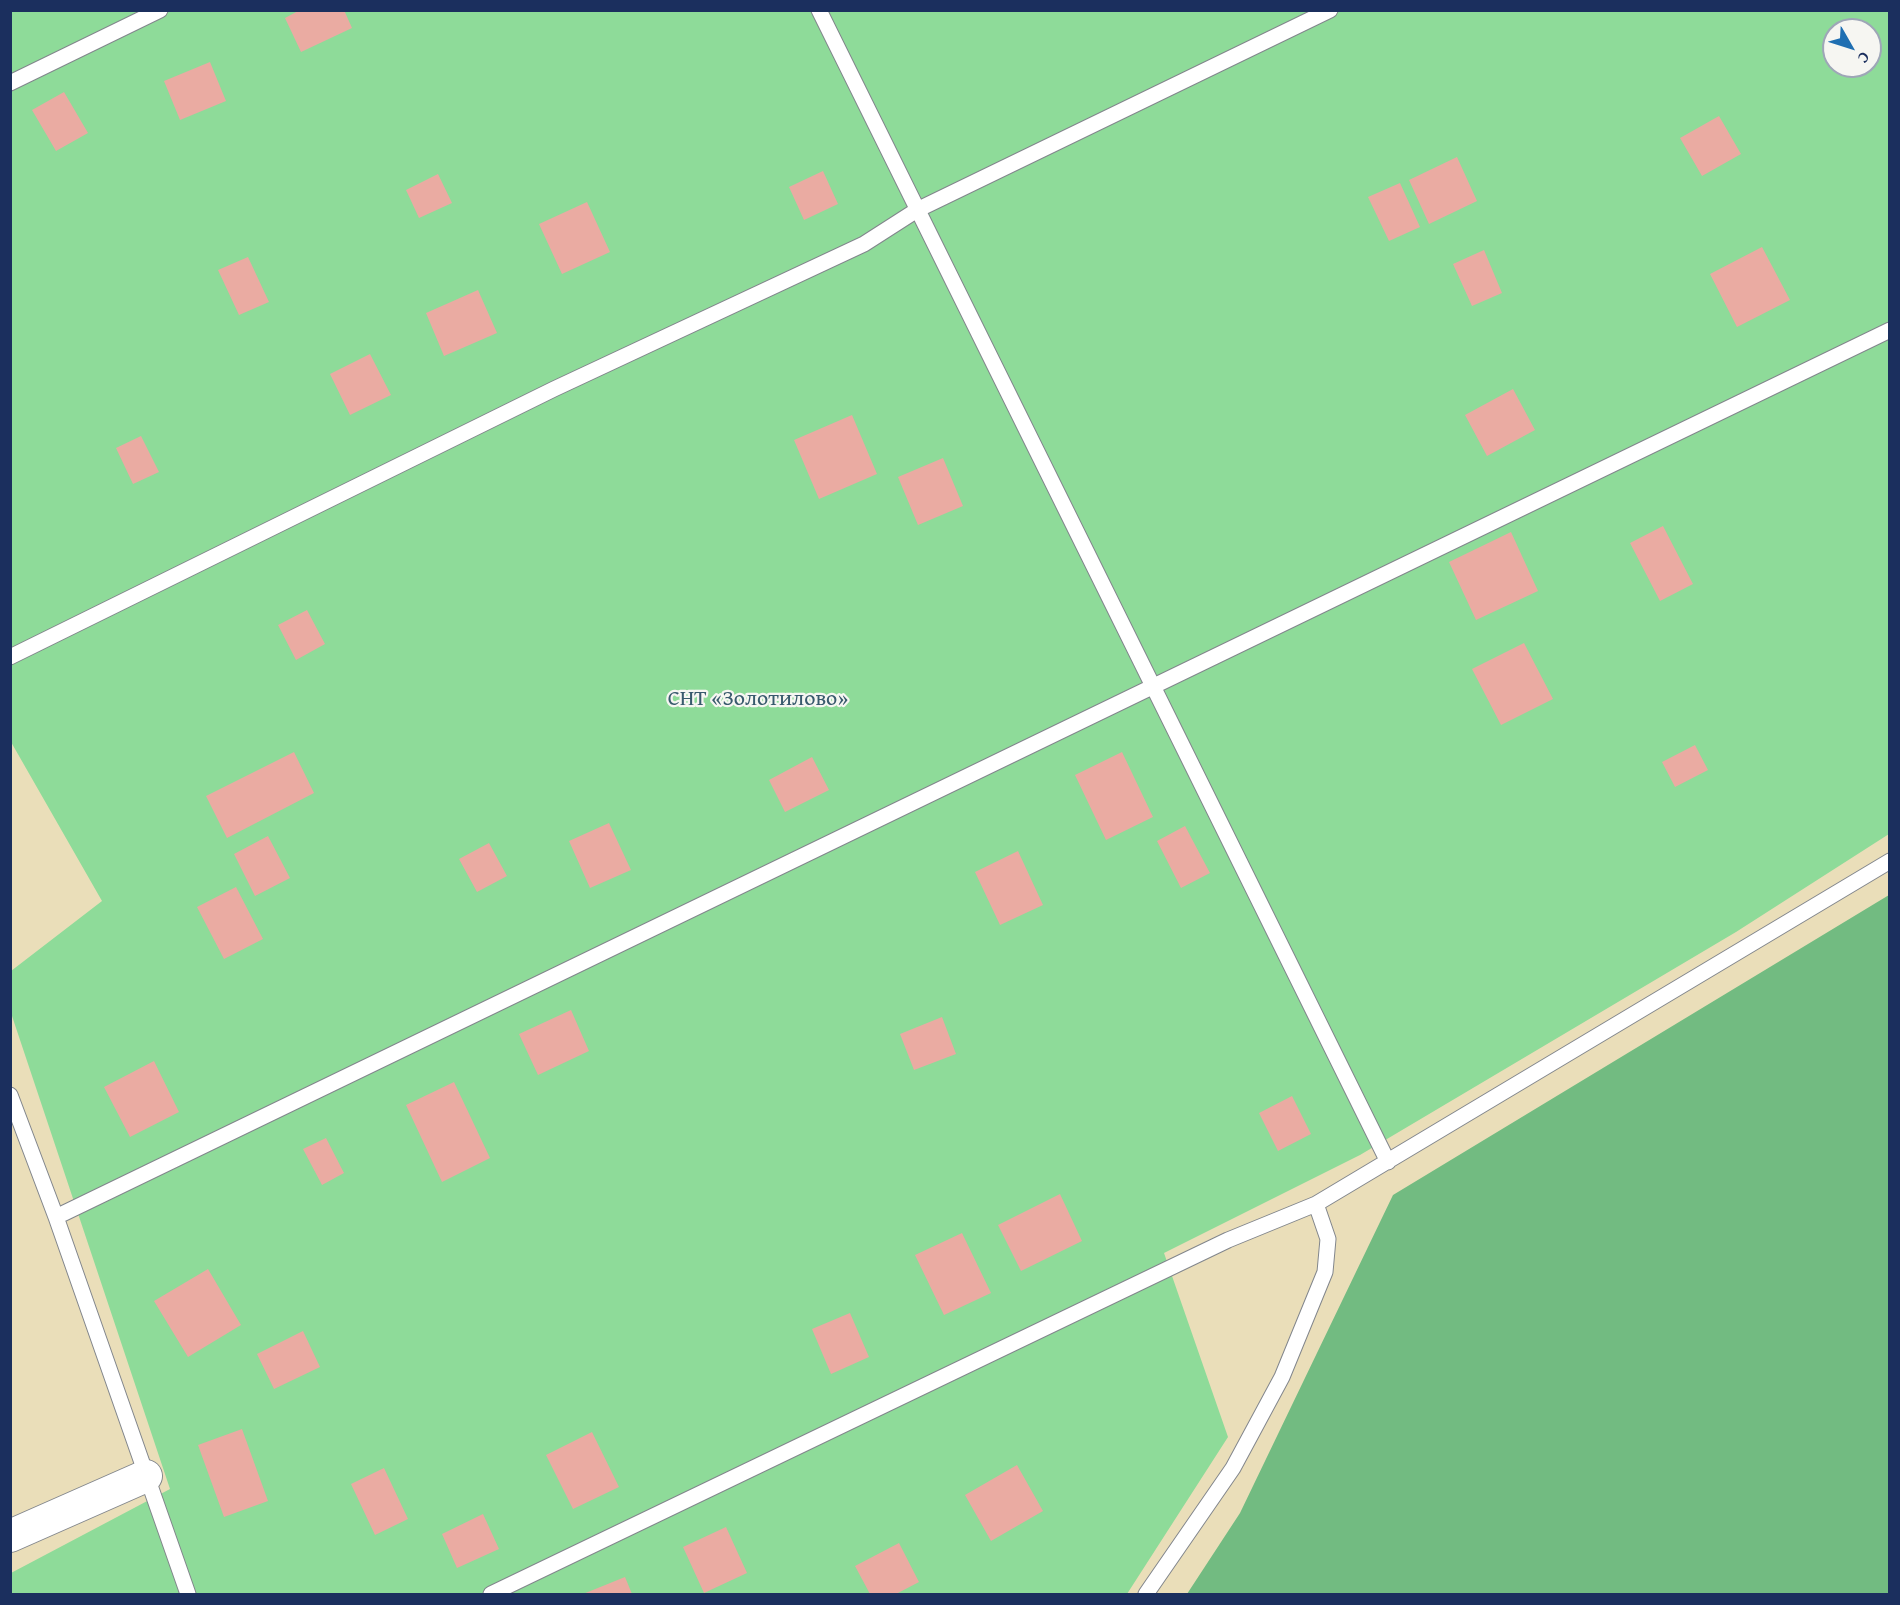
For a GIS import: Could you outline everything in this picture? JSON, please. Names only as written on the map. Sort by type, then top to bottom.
[{"type":"street","points":[[10,1536],[147,1476]]},
{"type":"lane","points":[[10,83],[160,10]]},
{"type":"lane","points":[[819,10],[1388,1162]]},
{"type":"lane","points":[[10,657],[554,389],[864,244],[917,210],[1330,10]]},
{"type":"lane","points":[[56,1217],[1890,330]]},
{"type":"lane","points":[[491,1594],[1218,1245],[1316,1204],[1890,861]]},
{"type":"lane","points":[[10,1095],[56,1217],[188,1594]]},
{"type":"lane","points":[[1146,1594],[1233,1468],[1282,1377],[1325,1272],[1328,1239],[1316,1204]]},
{"type":"green space","name":"СНТ «Золотилово»","points":[[11,11],[1889,11],[1889,834],[1736,932],[1360,1155],[1164,1253],[1228,1437],[1127,1594],[11,1594],[11,1573],[170,1489],[11,1013],[11,971],[102,901],[11,742]]},
{"type":"green space","points":[[1889,895],[1889,1594],[1187,1594],[1240,1513],[1393,1195]]},
{"type":"building","points":[[300,10],[344,10],[352,28],[301,52],[285,18]]},
{"type":"building","points":[[210,62],[226,101],[180,120],[164,81]]},
{"type":"building","points":[[64,92],[88,133],[56,151],[32,110]]},
{"type":"building","points":[[1719,116],[1741,154],[1702,176],[1680,138]]},
{"type":"building","points":[[1457,157],[1477,201],[1429,224],[1409,180]]},
{"type":"building","points":[[823,171],[838,204],[804,220],[789,187]]},
{"type":"building","points":[[438,174],[452,203],[419,218],[406,190]]},
{"type":"building","points":[[1400,183],[1420,227],[1389,241],[1368,197]]},
{"type":"building","points":[[587,202],[610,252],[562,274],[539,224]]},
{"type":"building","points":[[1762,247],[1790,300],[1737,327],[1710,274]]},
{"type":"building","points":[[1484,250],[1502,293],[1472,306],[1453,264]]},
{"type":"building","points":[[248,257],[269,302],[239,315],[218,270]]},
{"type":"building","points":[[478,290],[497,333],[444,356],[426,313]]},
{"type":"building","points":[[370,354],[391,395],[350,415],[330,374]]},
{"type":"building","points":[[1513,389],[1535,430],[1487,456],[1465,415]]},
{"type":"building","points":[[852,415],[877,474],[819,499],[794,440]]},
{"type":"building","points":[[141,436],[159,472],[133,484],[116,448]]},
{"type":"building","points":[[943,458],[963,506],[918,525],[898,477]]},
{"type":"building","points":[[1663,526],[1693,584],[1660,601],[1630,543]]},
{"type":"building","points":[[1511,532],[1538,591],[1476,620],[1449,562]]},
{"type":"building","points":[[307,610],[325,644],[296,660],[278,625]]},
{"type":"building","points":[[1524,643],[1553,699],[1501,725],[1472,669]]},
{"type":"building","points":[[1695,745],[1708,770],[1675,787],[1662,762]]},
{"type":"building","points":[[294,752],[314,793],[227,838],[206,796]]},
{"type":"building","points":[[1122,752],[1153,817],[1106,840],[1075,775]]},
{"type":"building","points":[[812,757],[829,790],[785,812],[769,780]]},
{"type":"building","points":[[609,823],[631,870],[590,888],[569,841]]},
{"type":"building","points":[[1185,826],[1210,873],[1181,888],[1157,841]]},
{"type":"building","points":[[268,836],[290,878],[255,896],[234,854]]},
{"type":"building","points":[[489,843],[507,876],[477,892],[459,859]]},
{"type":"building","points":[[1018,851],[1043,905],[1000,925],[975,872]]},
{"type":"building","points":[[236,887],[263,939],[224,959],[197,907]]},
{"type":"building","points":[[571,1010],[589,1051],[538,1075],[519,1034]]},
{"type":"building","points":[[942,1017],[956,1054],[914,1070],[900,1034]]},
{"type":"building","points":[[154,1061],[179,1112],[130,1137],[104,1087]]},
{"type":"building","points":[[454,1082],[490,1158],[442,1182],[406,1105]]},
{"type":"building","points":[[1292,1096],[1311,1134],[1278,1151],[1259,1113]]},
{"type":"building","points":[[326,1138],[344,1173],[322,1185],[303,1149]]},
{"type":"building","points":[[1060,1194],[1082,1241],[1021,1271],[998,1225]]},
{"type":"building","points":[[962,1233],[991,1293],[944,1315],[915,1255]]},
{"type":"building","points":[[208,1269],[241,1325],[188,1357],[154,1301]]},
{"type":"building","points":[[850,1313],[869,1357],[831,1374],[812,1329]]},
{"type":"building","points":[[303,1331],[320,1367],[274,1389],[257,1354]]},
{"type":"building","points":[[242,1429],[268,1501],[224,1517],[198,1445]]},
{"type":"building","points":[[592,1432],[619,1487],[573,1509],[546,1455]]},
{"type":"building","points":[[1017,1465],[1043,1511],[991,1541],[965,1495]]},
{"type":"building","points":[[384,1468],[408,1519],[375,1535],[351,1484]]},
{"type":"building","points":[[483,1514],[499,1549],[457,1568],[442,1534]]},
{"type":"building","points":[[726,1527],[747,1573],[704,1593],[683,1547]]},
{"type":"building","points":[[899,1543],[919,1582],[896,1594],[870,1594],[855,1566]]},
{"type":"building","points":[[625,1577],[632,1594],[583,1594]]}]
